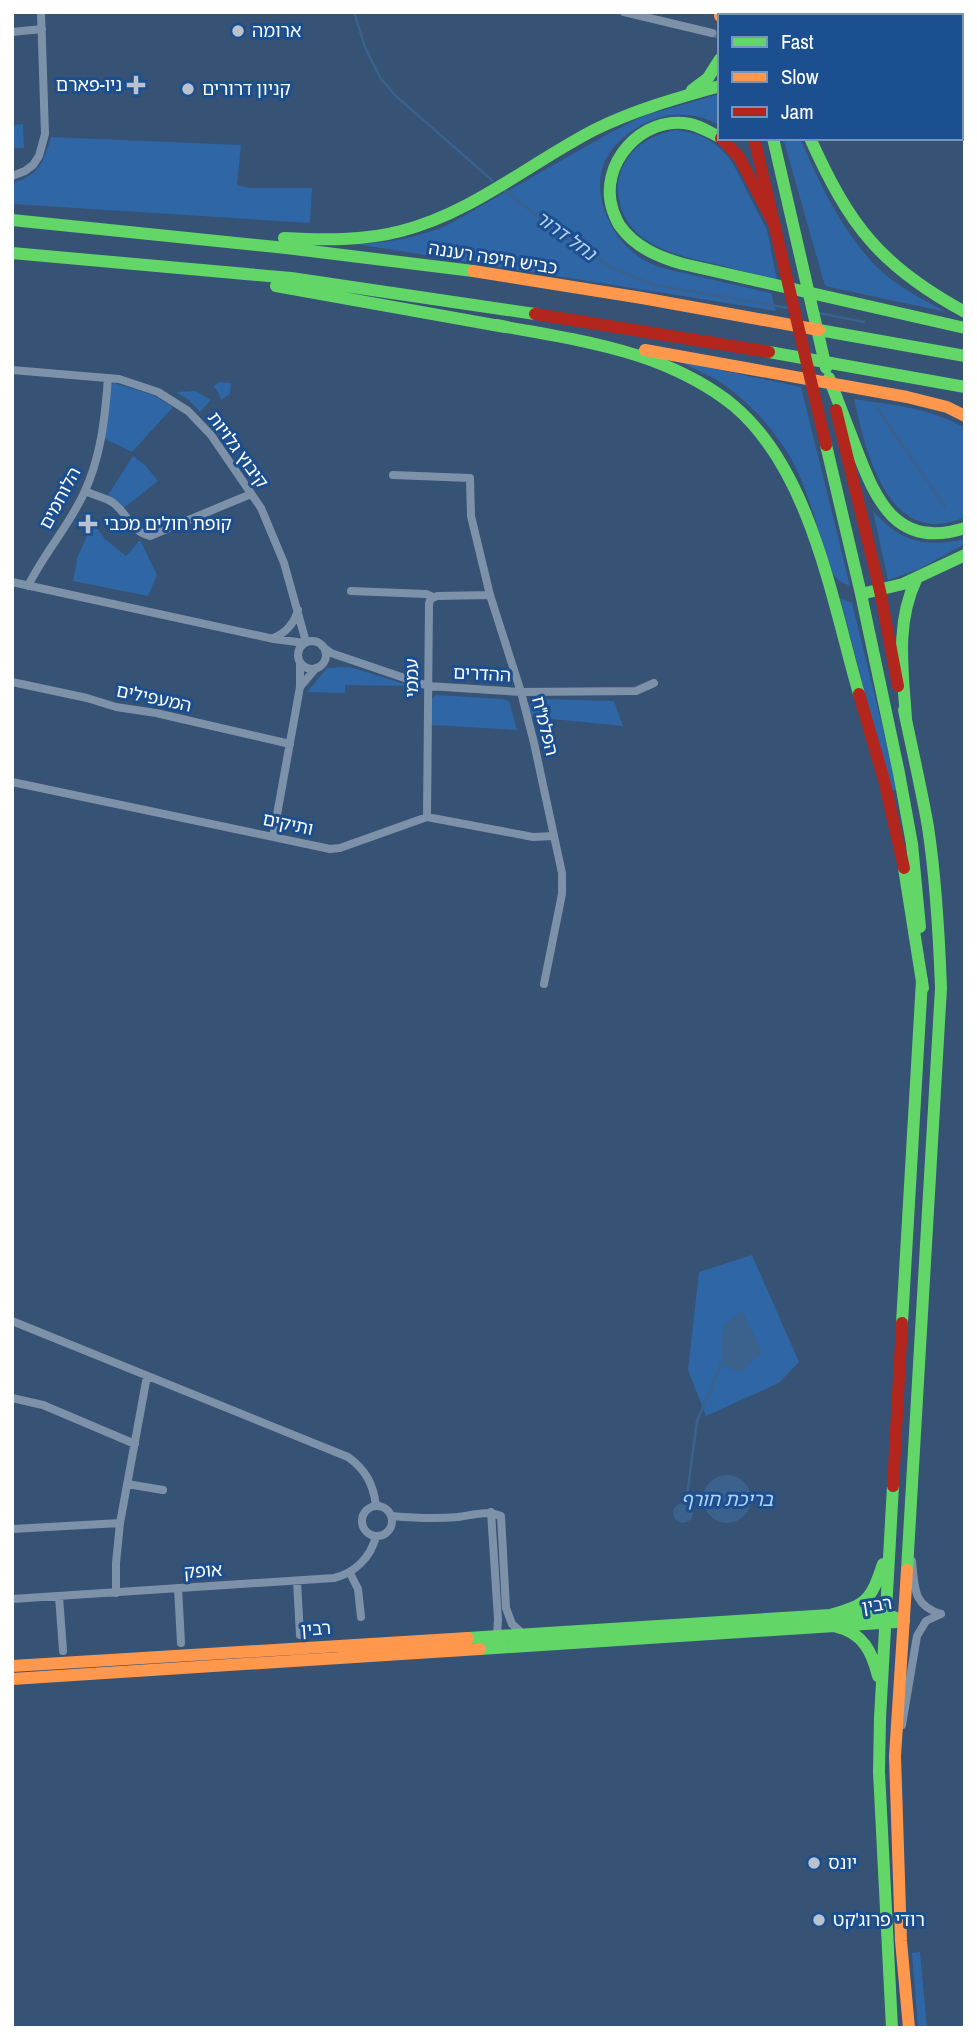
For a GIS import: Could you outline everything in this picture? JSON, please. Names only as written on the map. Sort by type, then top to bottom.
[{"type":"main road","points":[[680,97],[700,86],[718,62]]},
{"type":"main road","points":[[12,220],[325,240],[396,232],[465,206],[614,121],[645,108],[718,87]]},
{"type":"main road","points":[[718,137],[699,126],[674,122],[645,131],[625,147],[613,169],[609,192],[617,221],[638,245],[667,261],[965,328]]},
{"type":"main road","points":[[722,140],[739,157],[777,232]]},
{"type":"main road","points":[[754,140],[861,594],[908,821],[918,889],[923,988],[889,1543],[879,1772],[892,2028]]},
{"type":"main road","points":[[773,140],[827,372],[847,438],[880,591],[891,657],[917,769],[930,842],[939,924],[941,988],[895,1756],[901,1941],[909,2028]]},
{"type":"main road","points":[[811,140],[852,220],[886,261],[919,286],[965,312]]},
{"type":"main road","name":"כביש חיפה רעננה","points":[[12,220],[251,244],[449,268],[965,356]]},
{"type":"main road","points":[[12,253],[291,278],[409,294],[698,340],[965,387]]},
{"type":"main road","points":[[173,267],[412,312],[699,359],[907,397],[947,407],[965,416]]},
{"type":"main road","points":[[496,325],[624,351],[657,361],[710,389],[733,406],[754,425],[772,447],[798,495],[818,551],[885,783],[923,988]]},
{"type":"main road","points":[[847,438],[873,491],[889,515],[915,531],[947,533],[965,528]]},
{"type":"main road","points":[[861,594],[916,580],[965,555]]},
{"type":"main road","points":[[906,719],[902,624],[904,607],[916,580]]},
{"type":"main road","points":[[830,1615],[860,1607],[869,1598],[876,1586],[889,1543]]},
{"type":"main road","name":"רבין","points":[[12,1666],[830,1615],[904,1621]]},
{"type":"main road","name":"רבין","points":[[12,1679],[837,1627],[886,1619]]},
{"type":"main road","points":[[837,1627],[852,1630],[869,1649],[881,1691]]},
{"type":"street","points":[[12,176],[33,165],[44,143],[41,12]]},
{"type":"street","points":[[624,12],[712,33]]},
{"type":"street","points":[[12,32],[42,29]]},
{"type":"street","name":"קיבוץ גלויות","points":[[12,370],[119,379],[150,389],[175,401],[188,411],[211,435],[261,508],[278,545],[305,642]]},
{"type":"street","name":"הלוחמים","points":[[29,586],[40,563],[85,491],[102,437],[108,378]]},
{"type":"street","name":"הפלמ\"ח","points":[[393,475],[470,478],[471,516],[490,595],[534,743],[562,873],[562,894],[544,984]]},
{"type":"street","points":[[85,491],[111,502],[137,530],[150,536],[251,494]]},
{"type":"street","points":[[12,582],[273,638],[314,641],[323,647],[325,659],[300,687]]},
{"type":"street","points":[[351,591],[426,594],[433,597],[490,595]]},
{"type":"street","name":"עממי","points":[[427,817],[429,603],[433,597]]},
{"type":"street","points":[[273,638],[287,630],[298,610]]},
{"type":"street","points":[[273,638],[290,646],[307,668],[318,667]]},
{"type":"street","points":[[273,837],[300,687],[300,648],[305,642]]},
{"type":"street","name":"ההדרים","points":[[323,647],[331,653],[428,687],[520,692],[636,691],[653,683]]},
{"type":"street","name":"ההדרים","points":[[318,667],[335,661],[354,661]]},
{"type":"street","name":"המעפילים","points":[[12,682],[290,744]]},
{"type":"street","name":"ותיקים","points":[[12,782],[335,849],[427,817],[533,837],[554,836]]},
{"type":"street","points":[[12,1321],[348,1457],[359,1465],[370,1481],[376,1505]]},
{"type":"street","points":[[116,1592],[120,1523],[147,1376]]},
{"type":"street","points":[[12,1398],[43,1405],[135,1444]]},
{"type":"street","points":[[127,1485],[163,1490]]},
{"type":"street","points":[[376,1505],[387,1509],[392,1521],[384,1535],[376,1536],[367,1533],[362,1522],[365,1511],[376,1505]]},
{"type":"street","points":[[895,1756],[917,1636],[926,1621],[941,1615],[923,1606],[917,1598],[912,1563],[911,1513]]},
{"type":"street","points":[[492,1516],[497,1636]]},
{"type":"street","points":[[392,1521],[501,1516],[506,1608],[512,1625],[523,1634]]},
{"type":"street","points":[[12,1529],[120,1523]]},
{"type":"street","points":[[361,1617],[358,1589],[350,1573],[369,1553],[376,1536]]},
{"type":"street","name":"אופק","points":[[12,1599],[297,1581],[334,1578],[350,1573]]},
{"type":"street","points":[[297,1581],[300,1635]]},
{"type":"street","points":[[178,1588],[181,1643]]},
{"type":"street","points":[[59,1596],[63,1651]]},
{"type":"shaded area","points":[[718,95],[718,124],[685,115],[652,120],[622,139],[607,156],[600,179],[601,193],[609,221],[616,233],[635,254],[657,266],[771,293],[776,311],[356,244],[401,239],[446,226],[643,116]]},
{"type":"shaded area","points":[[23,124],[24,148],[12,148],[12,125]]},
{"type":"shaded area","points":[[675,130],[707,139],[721,149],[732,162],[767,230],[777,280],[670,252],[643,238],[632,228],[624,216],[619,200],[620,174],[629,157],[641,144]]},
{"type":"shaded area","points":[[51,137],[241,145],[237,185],[250,188],[312,188],[310,223],[12,204],[12,183],[34,172],[46,153]]},
{"type":"shaded area","points":[[784,140],[801,140],[843,223],[878,268],[902,287],[946,312],[825,286]]},
{"type":"shaded area","points":[[678,361],[801,387],[850,586],[839,581],[833,574],[799,475],[772,430],[746,402],[726,386]]},
{"type":"shaded area","points":[[219,382],[231,383],[230,394],[221,400],[214,386]]},
{"type":"shaded area","points":[[114,383],[153,395],[173,407],[132,452],[103,438],[111,385]]},
{"type":"shaded area","points":[[195,391],[211,400],[200,412],[189,400],[176,392]]},
{"type":"shaded area","points":[[854,399],[925,412],[965,428],[965,517],[939,524],[917,520],[900,509],[874,469]]},
{"type":"shaded area","points":[[133,456],[145,465],[158,481],[120,511],[106,498]]},
{"type":"shaded area","points":[[873,511],[893,530],[914,540],[938,543],[965,539],[965,544],[919,569],[888,580]]},
{"type":"shaded area","points":[[93,523],[105,539],[126,556],[140,540],[157,575],[148,596],[73,581],[76,560]]},
{"type":"shaded area","points":[[840,598],[852,603],[898,790],[891,790]]},
{"type":"shaded area","points":[[350,667],[411,686],[345,685],[345,693],[307,692],[327,668]]},
{"type":"shaded area","points":[[436,695],[509,701],[517,730],[430,725],[432,699]]},
{"type":"shaded area","points":[[533,700],[614,701],[623,726],[532,717],[530,704]]},
{"type":"shaded area","points":[[752,1255],[799,1362],[779,1383],[706,1416],[688,1370],[699,1272]]},
{"type":"shaded area","points":[[920,1952],[927,2028],[918,2028],[912,1953]]},
{"type":"water","points":[[742,1311],[762,1352],[739,1373],[721,1364],[723,1326]]},
{"type":"water","name":"בריכת חורף","points":[[727,1475],[744,1482],[751,1499],[744,1516],[727,1523],[710,1516],[703,1499],[710,1482]]},
{"type":"water","points":[[683,1503],[690,1506],[693,1513],[690,1520],[683,1523],[676,1520],[673,1513],[676,1506]]},
{"type":"waterway","name":"נחל דרור","points":[[354,12],[365,47],[381,79],[396,96],[493,181]]},
{"type":"waterway","name":"נחל דרור","points":[[504,190],[557,232],[614,269],[655,285],[788,308]]},
{"type":"waterway","name":"נחל דרור","points":[[819,313],[864,322]]},
{"type":"waterway","name":"נחל דרור","points":[[877,408],[945,507]]},
{"type":"waterway","points":[[686,1503],[697,1421],[721,1364]]},
{"type":"tunnel","points":[[712,33],[718,34]]},
{"type":"traffic: fast","points":[[692,90],[708,78],[718,62]]},
{"type":"traffic: fast","points":[[284,238],[372,237],[427,223],[476,200],[594,130],[656,105],[718,87]]},
{"type":"traffic: fast","points":[[718,136],[694,125],[672,123],[655,127],[628,146],[618,161],[610,194],[617,221],[633,240],[656,254],[683,264],[965,328]]},
{"type":"traffic: fast","points":[[773,140],[826,368]]},
{"type":"traffic: fast","points":[[811,140],[839,195],[870,240],[910,278],[965,312]]},
{"type":"traffic: fast","points":[[12,220],[286,248],[473,271]]},
{"type":"traffic: fast","points":[[12,253],[291,278],[535,314]]},
{"type":"traffic: fast","points":[[276,286],[505,327]]},
{"type":"traffic: fast","points":[[496,325],[594,344],[651,360],[694,380],[734,406],[760,433],[782,465],[800,501],[828,579],[859,694]]},
{"type":"traffic: fast","points":[[819,330],[965,356]]},
{"type":"traffic: fast","points":[[769,352],[965,387]]},
{"type":"traffic: fast","points":[[829,378],[872,486],[892,516],[906,526],[922,532],[942,533],[965,528]]},
{"type":"traffic: fast","points":[[826,445],[899,773],[912,844],[920,927]]},
{"type":"traffic: fast","points":[[861,594],[903,584],[965,555]]},
{"type":"traffic: fast","points":[[906,719],[902,666],[903,631],[909,597],[916,580]]},
{"type":"traffic: fast","points":[[904,710],[931,847],[941,988],[907,1570]]},
{"type":"traffic: fast","points":[[904,868],[923,988]]},
{"type":"traffic: fast","points":[[902,1323],[922,980]]},
{"type":"traffic: fast","points":[[892,2028],[879,1772],[893,1486]]},
{"type":"traffic: fast","points":[[830,1615],[852,1608],[866,1599],[875,1586],[883,1564]]},
{"type":"traffic: fast","points":[[468,1638],[830,1615],[886,1614],[904,1621]]},
{"type":"traffic: fast","points":[[480,1649],[896,1622]]},
{"type":"traffic: fast","points":[[837,1627],[860,1639],[873,1659],[878,1676]]},
{"type":"traffic: slow","points":[[473,271],[819,330]]},
{"type":"traffic: slow","points":[[645,350],[907,397],[947,407],[965,416]]},
{"type":"traffic: slow","points":[[907,1570],[895,1756],[901,1941],[909,2028]]},
{"type":"traffic: slow","points":[[12,1666],[468,1638]]},
{"type":"traffic: slow","points":[[12,1679],[480,1649]]},
{"type":"traffic: jam","points":[[723,140],[739,157],[775,226]]},
{"type":"traffic: jam","points":[[754,140],[826,445]]},
{"type":"traffic: jam","points":[[535,314],[769,352]]},
{"type":"traffic: jam","points":[[836,410],[880,591],[898,686]]},
{"type":"traffic: jam","points":[[859,694],[884,780],[904,868]]},
{"type":"traffic: jam","points":[[893,1486],[902,1323]]},
{"type":"place","name":"ארומה","points":[[238,31]]},
{"type":"place","name":"ניו-פארם","points":[[136,85]]},
{"type":"place","name":"קניון דרורים","points":[[188,89]]},
{"type":"place","name":"קופת חולים מכבי","points":[[88,524]]},
{"type":"place","name":"יונס","points":[[814,1863]]},
{"type":"place","name":"רודי פרוג'קט","points":[[819,1920]]}]
